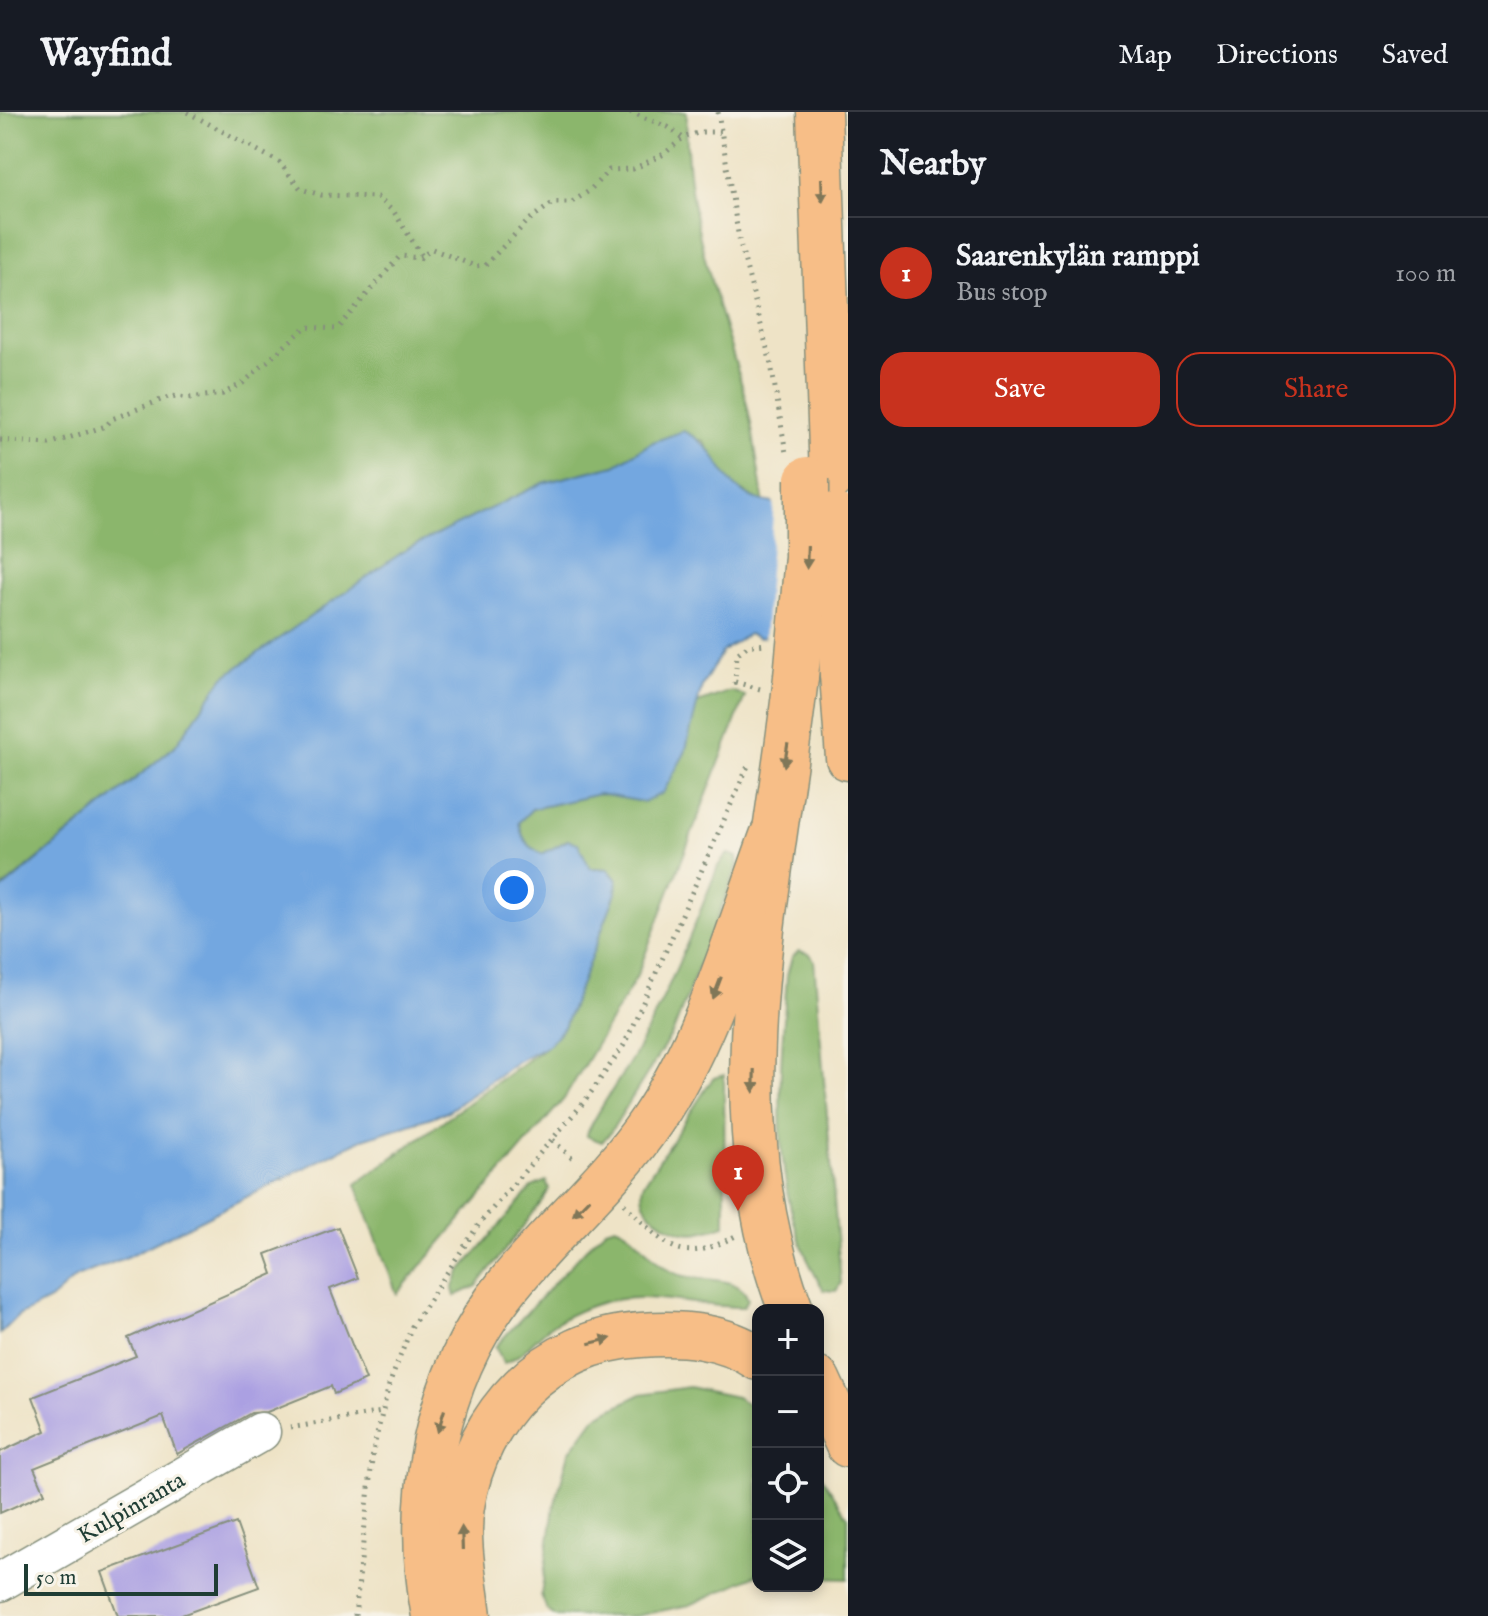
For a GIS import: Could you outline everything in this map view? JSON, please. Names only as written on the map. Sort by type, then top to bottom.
[{"type":"highway","points":[[789,1304],[761,1193],[753,1096],[755,986],[772,836],[782,684],[807,557],[807,454],[829,414],[819,112]]},
{"type":"highway","points":[[808,474],[842,674],[848,758]]},
{"type":"highway","points":[[434,1616],[425,1537],[426,1483],[448,1397],[478,1330],[508,1284],[617,1168],[683,1069],[721,979],[772,836]]},
{"type":"highway","points":[[469,1616],[461,1507],[479,1449],[500,1410],[527,1382],[554,1360],[591,1342],[630,1335],[673,1333],[708,1337],[740,1347],[752,1354]]},
{"type":"highway","points":[[824,1393],[848,1444]]},
{"type":"highway","points":[[824,1418],[848,1444]]},
{"type":"street","name":"Kulpinranta","points":[[0,1582],[261,1432]]},
{"type":"path","points":[[187,112],[279,162],[301,189],[321,195],[377,197],[394,212],[422,256]]},
{"type":"path","points":[[630,112],[668,127],[683,138]]},
{"type":"path","points":[[718,112],[747,278],[771,364],[808,474]]},
{"type":"path","points":[[0,440],[49,444],[106,426],[112,419],[171,396],[189,398],[223,394],[243,383],[306,327],[337,329],[400,256],[422,256],[432,249],[475,266],[485,265],[519,229],[554,202],[572,202],[609,170],[633,169],[664,154],[683,138],[700,132],[720,132]]},
{"type":"path","points":[[737,654],[735,682],[782,684]]},
{"type":"path","points":[[355,1616],[363,1519],[383,1411],[412,1326],[445,1271],[479,1224],[553,1140],[624,1045],[752,755]]},
{"type":"path","points":[[553,1140],[585,1171]]},
{"type":"path","points":[[615,1196],[665,1244],[690,1253],[714,1247],[741,1233]]},
{"type":"path","points":[[261,1432],[383,1411]]},
{"type":"green space","points":[[0,112],[687,112],[690,182],[696,217],[703,252],[747,403],[764,504],[732,485],[703,440],[653,442],[615,465],[543,483],[407,549],[224,677],[175,746],[0,890]]},
{"type":"green space","points":[[731,691],[745,696],[636,978],[564,1099],[397,1294],[356,1184],[548,1045],[564,1027],[616,893],[617,880],[608,869],[590,868],[567,840],[542,855],[526,842],[519,822],[532,809],[599,794],[644,802],[685,753],[695,704]]},
{"type":"green space","points":[[728,854],[737,857],[738,865],[673,1032],[610,1133],[602,1142],[586,1136],[645,1034],[679,963],[718,866]]},
{"type":"green space","points":[[799,951],[810,954],[814,960],[841,1283],[836,1291],[824,1290],[805,1255],[785,1178],[781,1138],[782,1056],[787,976],[792,957]]},
{"type":"green space","points":[[724,1075],[725,1225],[697,1232],[680,1231],[651,1214],[644,1201],[643,1185],[713,1078]]},
{"type":"green space","points":[[546,1181],[549,1189],[544,1199],[477,1286],[455,1296],[453,1289],[460,1272],[532,1187]]},
{"type":"green space","points":[[615,1226],[632,1236],[670,1271],[737,1286],[748,1299],[744,1307],[648,1298],[610,1301],[556,1322],[517,1356],[504,1363],[495,1347],[593,1241],[606,1229]]},
{"type":"green space","points":[[689,1387],[736,1397],[752,1406],[752,1577],[690,1605],[635,1616],[554,1616],[547,1610],[541,1595],[554,1507],[569,1453],[595,1417],[641,1394]]},
{"type":"green space","points":[[824,1480],[848,1517],[848,1579],[824,1578]]},
{"type":"water","points":[[683,431],[703,444],[737,488],[750,497],[798,503],[848,497],[848,627],[759,638],[748,634],[722,652],[702,686],[685,753],[663,793],[644,802],[599,794],[532,809],[519,822],[526,841],[542,854],[568,840],[578,843],[590,868],[608,869],[617,880],[616,893],[564,1027],[548,1045],[518,1061],[447,1112],[360,1140],[127,1257],[76,1277],[50,1300],[18,1316],[0,1334],[0,891],[175,746],[224,677],[407,549],[543,483],[615,465],[653,442]]},
{"type":"pier","points":[[848,493],[848,631],[764,641],[774,500]]},
{"type":"building","points":[[338,1227],[358,1278],[330,1289],[366,1380],[334,1394],[331,1386],[267,1412],[251,1413],[177,1454],[163,1416],[34,1468],[45,1493],[0,1513],[0,1452],[46,1431],[33,1397],[136,1356],[128,1338],[273,1274],[266,1254]]},
{"type":"building","points":[[236,1523],[259,1587],[179,1616],[118,1616],[102,1572]]},
{"type":"place","name":"Saarenkylän ramppi","points":[[738,1211]]}]
